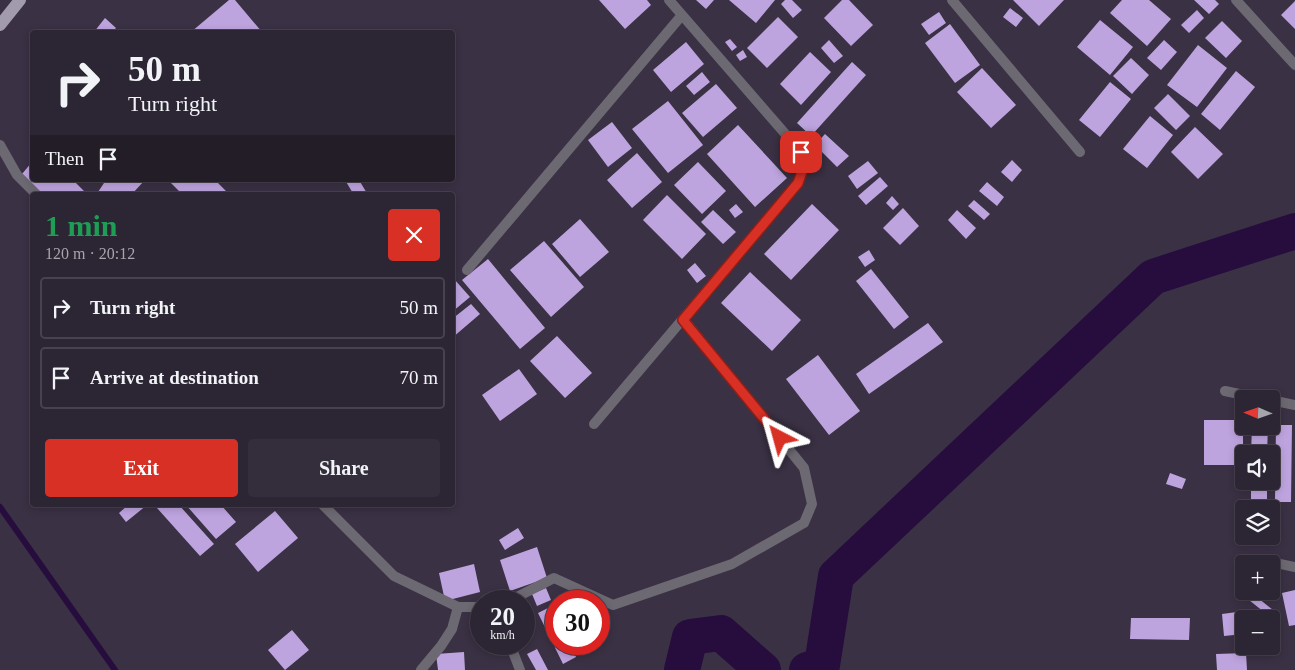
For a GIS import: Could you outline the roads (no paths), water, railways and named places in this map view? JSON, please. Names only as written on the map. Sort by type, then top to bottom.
[{"type":"main road","points":[[0,25],[20,0]]},
{"type":"street","points":[[594,424],[798,183],[804,166],[801,152],[669,0]]},
{"type":"street","points":[[952,0],[1080,152]]},
{"type":"street","points":[[1236,0],[1295,65]]},
{"type":"street","points":[[466,270],[682,15]]},
{"type":"street","points":[[0,145],[17,175],[34,192]]},
{"type":"street","points":[[531,590],[554,578],[613,605],[732,564],[804,523],[812,504],[804,468],[683,320]]},
{"type":"street","points":[[1225,391],[1235,393]]},
{"type":"street","points":[[1280,402],[1295,405]]},
{"type":"street","points":[[324,507],[394,576],[458,607],[470,607]]},
{"type":"street","points":[[1280,564],[1295,567]]},
{"type":"street","points":[[421,670],[452,629],[458,607]]},
{"type":"street","points":[[514,655],[520,670]]},
{"type":"waterway","points":[[807,670],[822,665],[836,576],[1153,277],[1295,231]]},
{"type":"waterway","points":[[0,507],[115,670]]},
{"type":"waterway","points":[[682,670],[690,637],[721,633],[763,670]]}]
